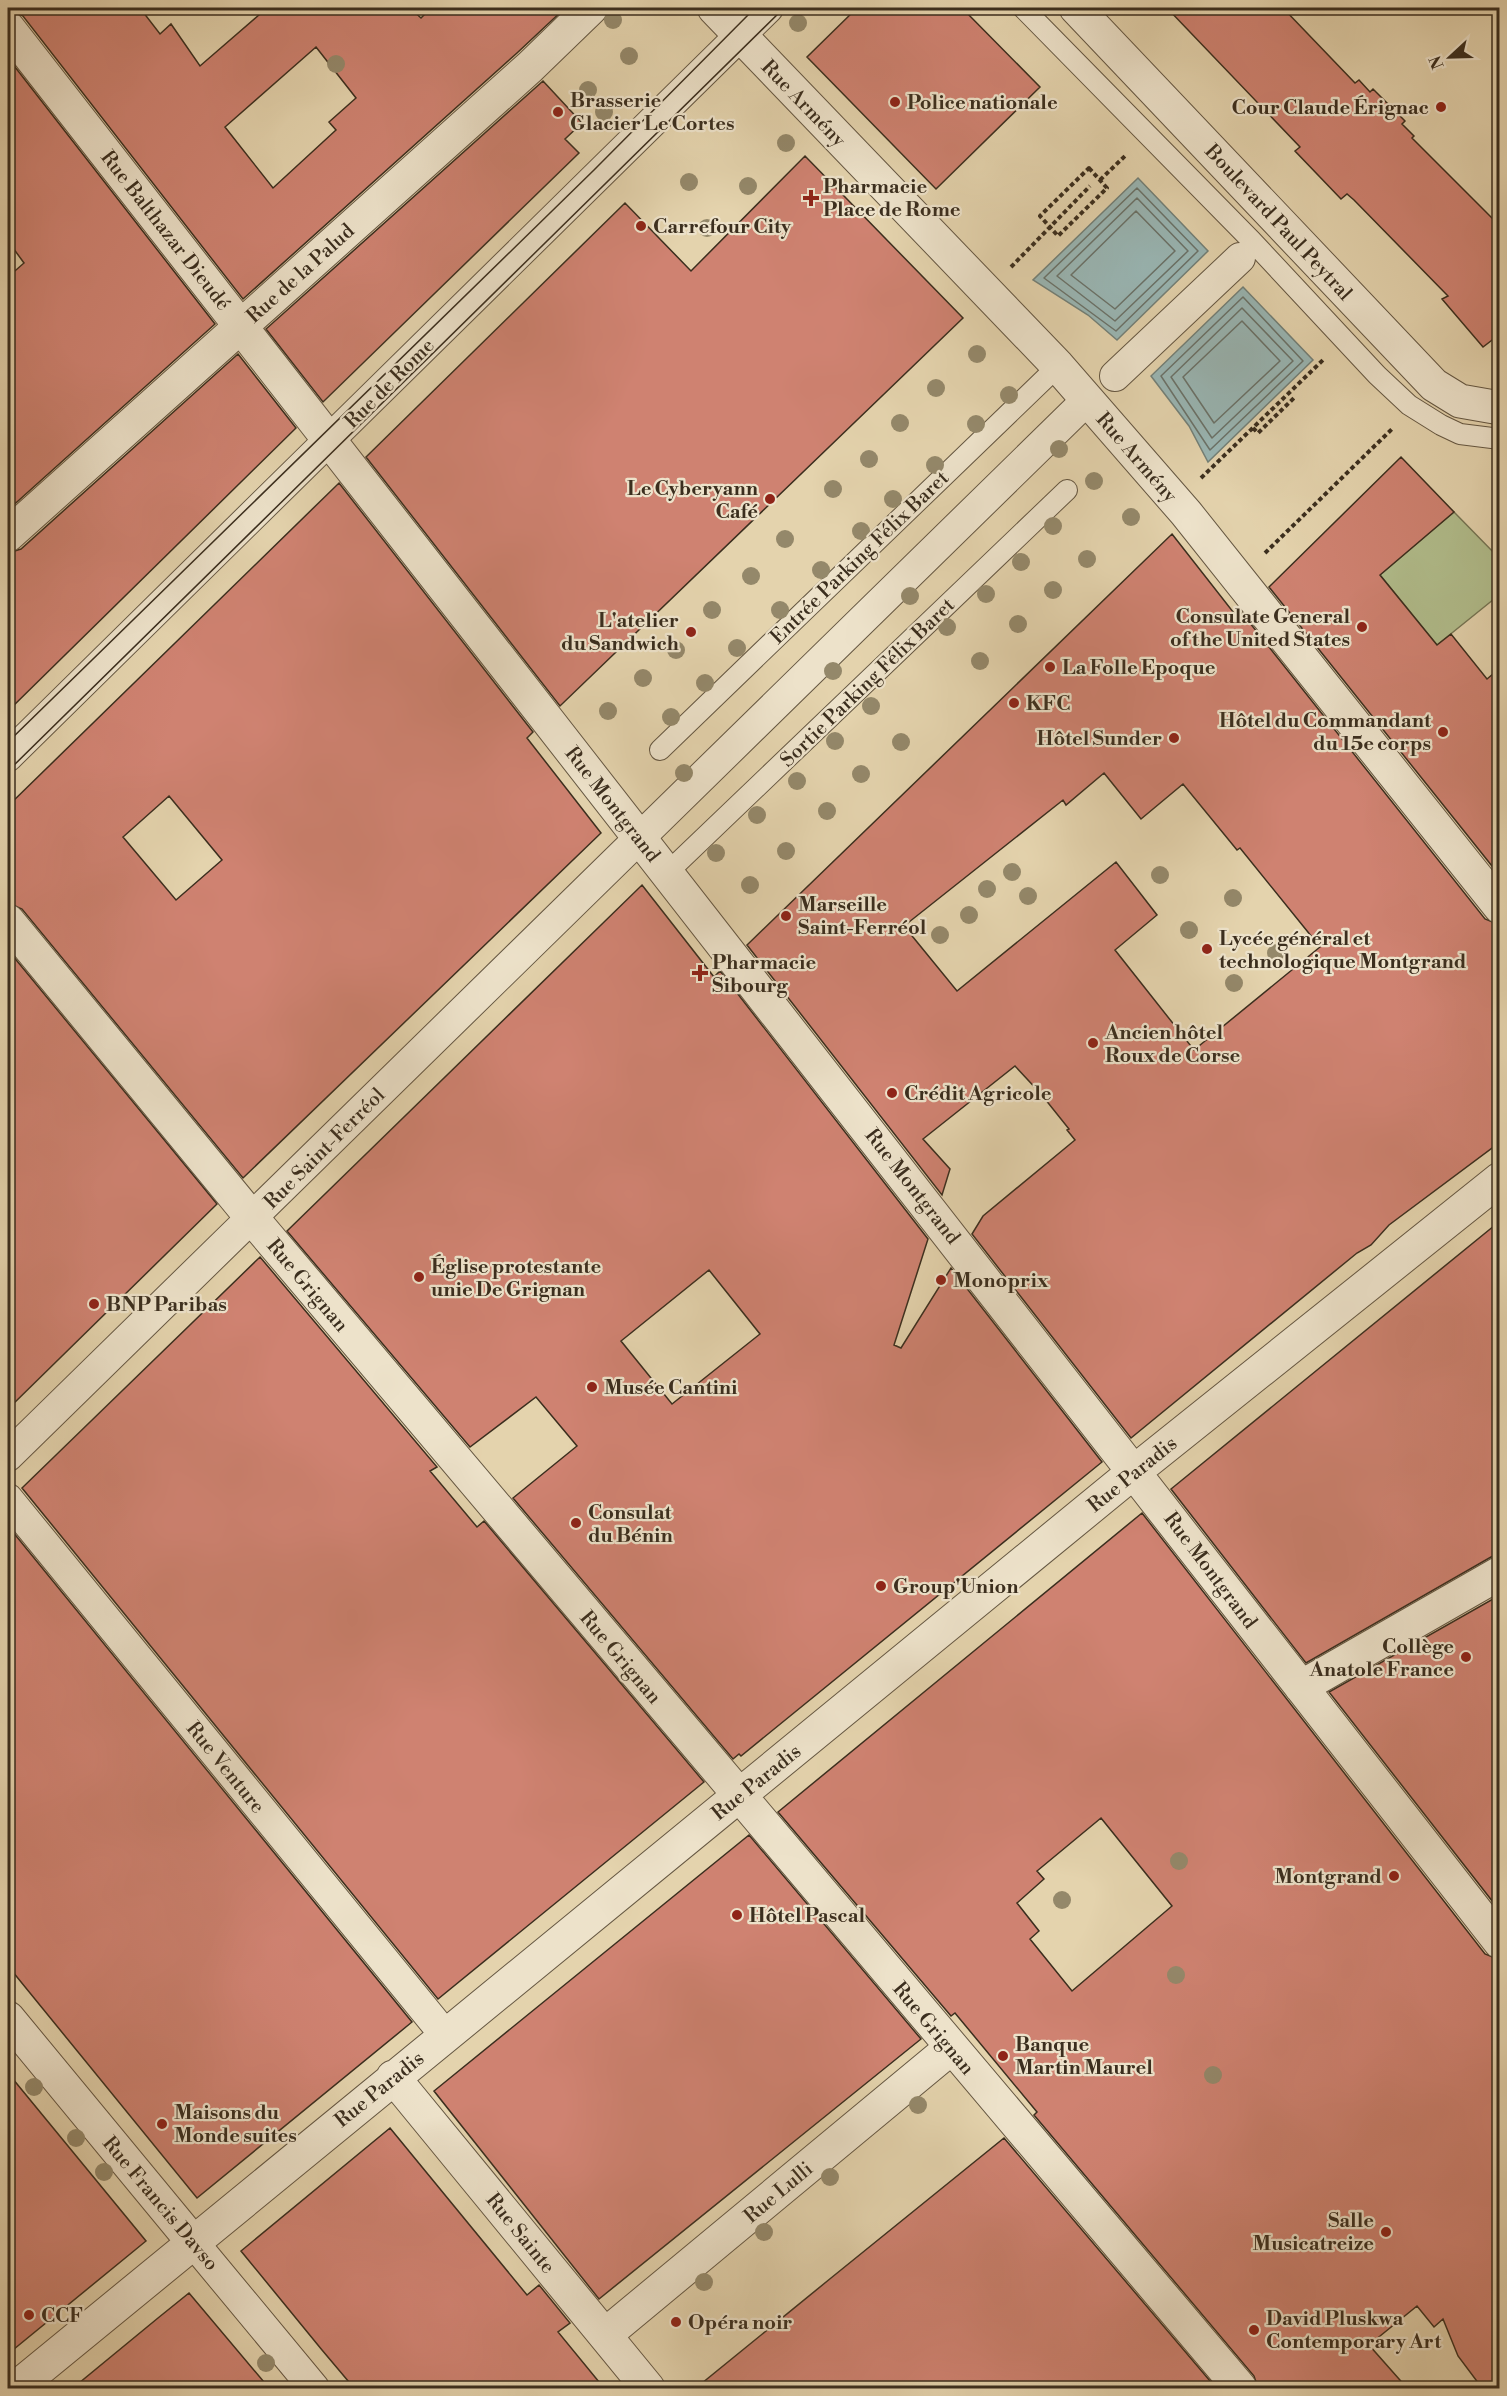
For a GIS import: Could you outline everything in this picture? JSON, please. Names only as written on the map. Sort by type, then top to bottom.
[{"type":"street","name":"Rue de la Palud","points":[[8,535],[521,74],[591,8]]},
{"type":"street","name":"Rue Armény","points":[[714,8],[1058,366],[1186,513],[1500,907]]},
{"type":"street","name":"Rue de Rome","points":[[8,756],[327,436],[768,8]]},
{"type":"street","name":"Boulevard Paul Peytral","points":[[1076,8],[1434,385],[1460,401],[1496,404]]},
{"type":"street","name":"Rue Balthazar Dieudé","points":[[8,27],[327,436]]},
{"type":"street","points":[[1115,376],[1240,258]]},
{"type":"street","name":"Rue Saint-Ferréol","points":[[8,1456],[1087,400]]},
{"type":"street","name":"Rue Montgrand","points":[[327,436],[1136,1471],[1500,1942]]},
{"type":"street","name":"Rue Grignan","points":[[8,921],[252,1218],[738,1797],[1240,2388]]},
{"type":"street","name":"Rue Paradis","points":[[16,2388],[1136,1471],[1500,1179]]},
{"type":"street","name":"Rue Venture","points":[[8,1499],[445,2035]]},
{"type":"street","points":[[1301,1687],[1500,1573]]},
{"type":"street","name":"Rue Francis Davso","points":[[13,2034],[193,2242],[314,2388]]},
{"type":"street","name":"Rue Lulli","points":[[605,2335],[951,2048]]},
{"type":"street","name":"Rue Sainte","points":[[393,2078],[648,2388]]},
{"type":"lane","points":[[1023,8],[1252,241],[1377,375],[1409,405],[1441,426],[1460,434],[1500,439]]},
{"type":"lane","name":"Entrée Parking Félix Baret","points":[[660,750],[1058,366]]},
{"type":"lane","name":"Sortie Parking Félix Baret","points":[[667,873],[1066,490]]},
{"type":"path","points":[[1100,180],[1133,148]]},
{"type":"path","points":[[1089,168],[1107,188],[1059,236],[1050,226],[1040,216],[1089,168]]},
{"type":"path","points":[[1004,274],[1090,186]]},
{"type":"path","points":[[1194,485],[1331,352]]},
{"type":"path","points":[[1253,428],[1258,433],[1295,397]]},
{"type":"path","points":[[1259,559],[1400,421]]},
{"type":"green space","points":[[1454,512],[1499,558],[1499,595],[1437,645],[1380,575]]},
{"type":"water","points":[[1138,178],[1208,251],[1117,340],[1088,315],[1033,280]]},
{"type":"water","points":[[1243,287],[1313,360],[1208,462],[1189,426],[1151,376]]},
{"type":"building","points":[[8,8],[140,8],[160,34],[171,24],[200,66],[267,8],[410,8],[421,18],[431,8],[565,8],[243,299],[23,16]],"holes":[[[316,47],[356,98],[329,122],[336,130],[273,188],[225,127]]]},
{"type":"building","name":"Police nationale","points":[[857,8],[962,8],[1040,87],[936,189],[807,57]]},
{"type":"building","points":[[1167,8],[1283,8],[1355,83],[1359,80],[1370,92],[1373,89],[1405,121],[1402,124],[1414,136],[1412,138],[1500,226],[1500,334],[1483,347],[1442,299],[1448,296],[1354,200],[1347,194],[1341,199],[1295,151],[1300,147]]},
{"type":"building","points":[[8,58],[215,324],[8,510],[8,277],[24,263],[8,241]]},
{"type":"building","points":[[543,81],[582,123],[565,139],[579,153],[323,402],[266,329]]},
{"type":"building","points":[[805,156],[963,318],[560,706],[366,457],[625,203],[691,271]]},
{"type":"building","points":[[238,354],[296,428],[8,711],[8,553],[21,549]]},
{"type":"building","points":[[1401,457],[1454,512],[1380,575],[1437,645],[1451,634],[1487,679],[1500,668],[1500,876],[1269,587]]},
{"type":"building","points":[[339,483],[533,732],[527,738],[601,833],[243,1178],[22,909],[8,903],[8,806]],"holes":[[[169,796],[222,860],[176,900],[123,837]]]},
{"type":"building","points":[[1172,534],[1237,617],[1242,613],[1485,919],[1500,925],[1500,1142],[1389,1225],[1371,1245],[1357,1253],[1131,1438],[972,1234],[983,1216],[1075,1140],[1067,1130],[1069,1129],[1015,1066],[923,1139],[950,1169],[942,1195],[747,945]],"holes":[[[1104,773],[1141,819],[1183,784],[1237,850],[1240,848],[1320,947],[1194,1050],[1115,950],[1157,915],[1116,862],[957,991],[904,926],[1063,800],[1066,805]]]},
{"type":"building","points":[[642,885],[714,977],[720,971],[928,1239],[894,1345],[901,1348],[951,1268],[1102,1462],[741,1756],[739,1754],[733,1759],[513,1498],[577,1446],[536,1397],[470,1447],[287,1231]],"holes":[[[709,1270],[760,1334],[672,1404],[621,1341]]]},
{"type":"building","points":[[8,950],[217,1204],[8,1409]]},
{"type":"building","points":[[1500,1221],[1500,1554],[1306,1663],[1171,1489]]},
{"type":"building","points":[[260,1257],[437,1467],[430,1471],[477,1527],[484,1521],[704,1782],[438,1999],[22,1488]]},
{"type":"building","points":[[1142,1513],[1485,1954],[1500,1960],[1500,2388],[1482,2388],[1458,2356],[1443,2319],[1434,2327],[1417,2306],[1369,2345],[1407,2388],[1258,2388],[1254,2376],[1034,2115],[1037,2112],[955,2013],[951,2016],[778,1812]],"holes":[[[1101,1818],[1172,1906],[1072,1991],[1030,1939],[1039,1931],[1017,1903],[1044,1879],[1037,1871]]]},
{"type":"building","points":[[8,1526],[412,2022],[197,2198],[8,1966]]},
{"type":"building","points":[[1500,1595],[1500,1911],[1329,1692]]},
{"type":"building","points":[[749,1835],[921,2039],[599,2299],[434,2091]]},
{"type":"building","points":[[8,2073],[146,2241],[8,2354]]},
{"type":"building","points":[[390,2128],[527,2295],[539,2285],[570,2323],[558,2332],[604,2388],[354,2388],[322,2350],[241,2251]]},
{"type":"building","points":[[1004,2138],[1216,2388],[696,2388],[831,2278]]},
{"type":"building","points":[[189,2293],[269,2388],[73,2388],[158,2318]]},
{"type":"tram line","points":[[8,742],[594,170],[755,8]]},
{"type":"tram line","points":[[8,771],[784,8]]},
{"type":"place","name":"Police nationale","points":[[895,102]]},
{"type":"place","name":"Cour Claude Érignac","points":[[1441,107]]},
{"type":"place","name":"Brasserie Glacier Le Cortes","points":[[558,112]]},
{"type":"place","name":"Pharmacie Place de Rome","points":[[811,198]]},
{"type":"place","name":"Carrefour City","points":[[641,226]]},
{"type":"place","name":"Le Cyberyann Café","points":[[770,499]]},
{"type":"place","name":"Consulate General of the United States","points":[[1362,627]]},
{"type":"place","name":"L'atelier du Sandwich","points":[[691,632]]},
{"type":"place","name":"La Folle Epoque","points":[[1050,667]]},
{"type":"place","name":"KFC","points":[[1014,703]]},
{"type":"place","name":"Hôtel du Commandant du 15e corps","points":[[1443,732]]},
{"type":"place","name":"Hôtel Sunder","points":[[1174,738]]},
{"type":"place","name":"Marseille Saint-Ferréol","points":[[786,916]]},
{"type":"place","name":"Lycée général et technologique Montgrand","points":[[1207,949]]},
{"type":"place","name":"Pharmacie Sibourg","points":[[700,973]]},
{"type":"place","name":"Ancien hôtel Roux de Corse","points":[[1093,1043]]},
{"type":"place","name":"Crédit Agricole","points":[[892,1093]]},
{"type":"place","name":"Église protestante unie De Grignan","points":[[419,1277]]},
{"type":"place","name":"Monoprix","points":[[941,1280]]},
{"type":"place","name":"BNP Paribas","points":[[94,1304]]},
{"type":"place","name":"Musée Cantini","points":[[592,1387]]},
{"type":"place","name":"Consulat du Bénin","points":[[576,1523]]},
{"type":"place","name":"Group'Union","points":[[881,1586]]},
{"type":"place","name":"Collège Anatole France","points":[[1466,1657]]},
{"type":"place","name":"Montgrand","points":[[1394,1876]]},
{"type":"place","name":"Hôtel Pascal","points":[[737,1915]]},
{"type":"place","name":"Banque Martin Maurel","points":[[1003,2056]]},
{"type":"place","name":"Maisons du Monde suites","points":[[162,2124]]},
{"type":"place","name":"Salle Musicatreize","points":[[1386,2232]]},
{"type":"place","name":"CCF","points":[[29,2315]]},
{"type":"place","name":"Opéra noir","points":[[676,2322]]},
{"type":"place","name":"David Pluskwa Contemporary Art","points":[[1254,2330]]}]
